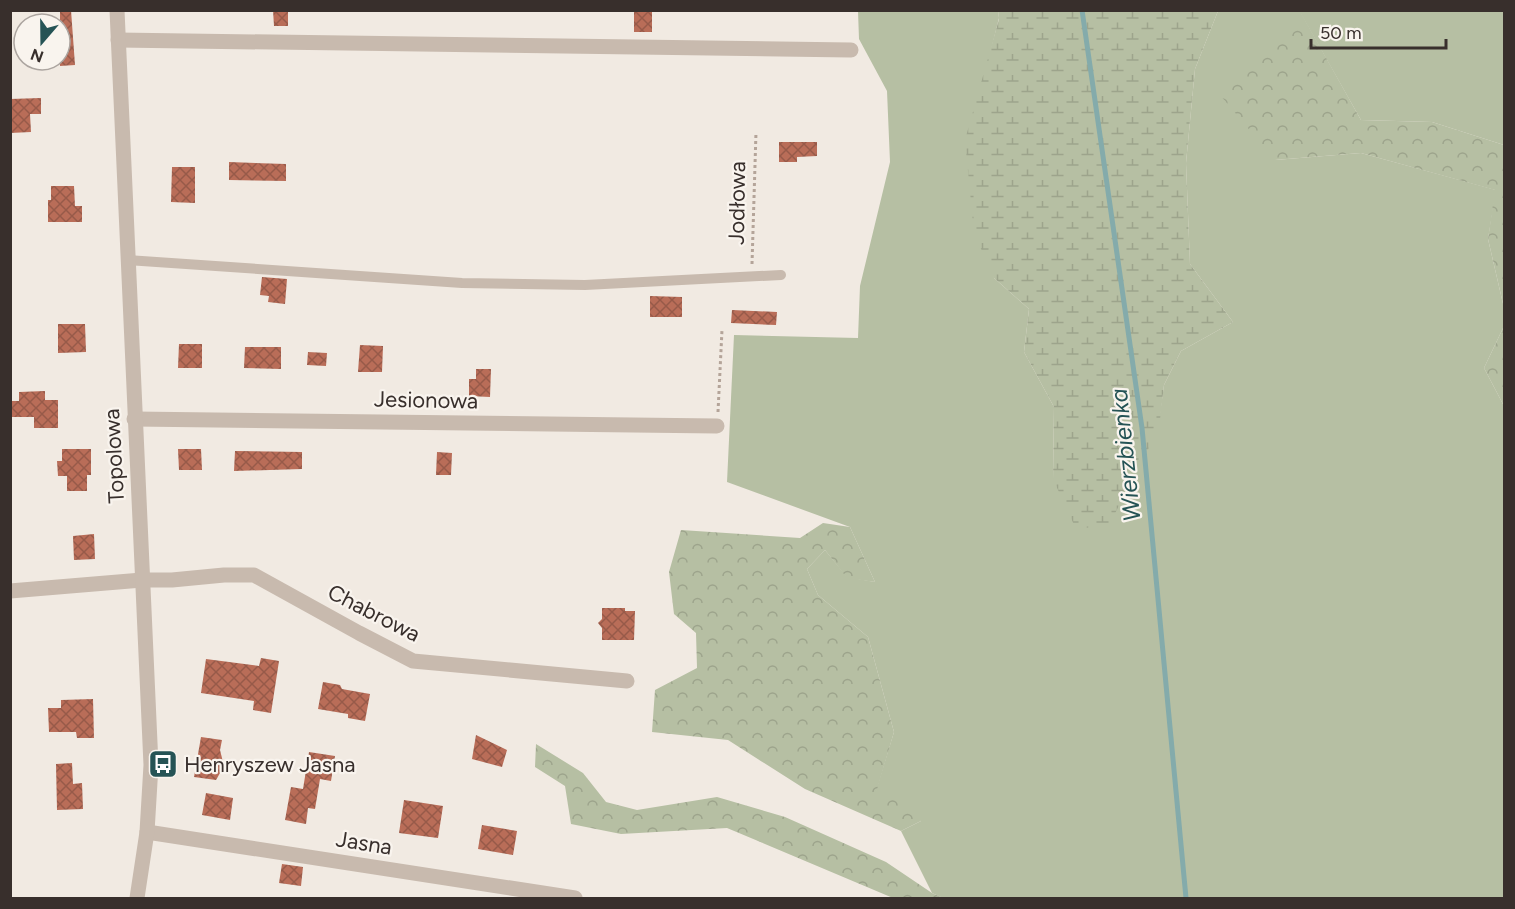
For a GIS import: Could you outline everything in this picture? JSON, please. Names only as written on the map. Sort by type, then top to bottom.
[{"type":"street","name":"Topolowa","points":[[117,10],[151,755],[147,832],[137,898]]},
{"type":"street","points":[[118,40],[851,50]]},
{"type":"street","name":"Jesionowa","points":[[134,419],[717,426]]},
{"type":"street","name":"Chabrowa","points":[[10,591],[142,580],[254,575],[413,661],[627,681]]},
{"type":"street","name":"Jasna","points":[[147,832],[575,898]]},
{"type":"lane","points":[[127,260],[462,283],[585,285],[781,275]]},
{"type":"path","name":"Jodłowa","points":[[752,275],[756,132]]},
{"type":"path","points":[[717,426],[722,330]]},
{"type":"green space","points":[[858,11],[998,11],[999,18],[985,74],[994,278],[1029,309],[1024,352],[1054,407],[1053,479],[1158,428],[1164,385],[1181,351],[1233,322],[1190,264],[1186,163],[1195,69],[1218,11],[1504,11],[1504,145],[1432,122],[1361,120],[1301,14],[1275,160],[1361,153],[1496,190],[1488,239],[1504,308],[1504,326],[1484,368],[1504,406],[1504,898],[943,898],[932,893],[901,831],[921,821],[875,794],[894,732],[868,637],[818,595],[807,569],[825,550],[847,577],[875,582],[850,527],[727,482],[734,335],[858,338],[860,286],[890,162],[887,91],[859,39]]},
{"type":"green space","points":[[998,11],[1218,11],[1195,69],[1186,163],[1190,264],[1233,322],[1181,351],[1164,385],[1159,428],[1109,525],[1076,529],[1053,479],[1054,407],[1024,352],[1029,309],[994,278],[974,233],[965,140],[999,19]]},
{"type":"green space","points":[[1301,13],[1361,120],[1432,122],[1504,145],[1504,308],[1488,239],[1495,190],[1361,153],[1275,160],[1220,95]]},
{"type":"green space","points":[[1504,326],[1504,406],[1484,368]]},
{"type":"green space","points":[[823,523],[850,527],[875,582],[847,578],[825,550],[807,569],[818,595],[868,637],[894,732],[876,793],[914,799],[921,821],[901,831],[805,789],[728,740],[652,732],[655,690],[697,668],[696,633],[674,614],[669,572],[681,530],[800,538]]},
{"type":"green space","points":[[536,744],[583,773],[606,802],[637,810],[717,797],[785,817],[886,862],[943,898],[893,898],[727,828],[621,834],[571,824],[565,786],[535,767]]},
{"type":"building","points":[[273,10],[288,10],[288,26],[274,26]]},
{"type":"building","points":[[634,10],[652,10],[652,32],[634,32]]},
{"type":"building","points":[[72,24],[75,65],[72,65]]},
{"type":"building","points":[[41,98],[41,114],[30,114],[31,132],[10,133],[10,99]]},
{"type":"building","points":[[779,142],[817,142],[817,156],[797,157],[797,162],[779,162]]},
{"type":"building","points":[[229,162],[286,164],[286,181],[229,180]]},
{"type":"building","points":[[172,167],[195,167],[195,203],[171,202]]},
{"type":"building","points":[[51,186],[74,186],[75,206],[82,206],[82,222],[48,222],[48,200],[51,200]]},
{"type":"building","points":[[262,277],[287,279],[285,304],[268,302],[269,296],[260,295]]},
{"type":"building","points":[[650,296],[682,297],[682,317],[650,317]]},
{"type":"building","points":[[732,310],[777,312],[776,325],[731,323]]},
{"type":"building","points":[[58,324],[85,324],[86,352],[58,353]]},
{"type":"building","points":[[179,344],[202,344],[202,368],[178,368]]},
{"type":"building","points":[[360,345],[383,346],[382,372],[358,372]]},
{"type":"building","points":[[245,347],[281,347],[281,369],[244,368]]},
{"type":"building","points":[[308,352],[327,353],[326,366],[307,365]]},
{"type":"building","points":[[476,369],[491,369],[490,397],[469,396],[469,379],[476,379]]},
{"type":"building","points":[[45,391],[45,400],[58,400],[58,428],[34,428],[34,417],[10,417],[10,401],[19,401],[19,392]]},
{"type":"building","points":[[62,449],[91,449],[91,475],[87,475],[87,491],[67,491],[67,476],[58,476],[57,461],[62,461]]},
{"type":"building","points":[[178,449],[201,449],[202,470],[179,470]]},
{"type":"building","points":[[235,451],[302,452],[302,469],[234,471]]},
{"type":"building","points":[[437,452],[452,453],[451,475],[436,475]]},
{"type":"building","points":[[94,534],[95,559],[74,560],[73,536]]},
{"type":"building","points":[[602,608],[625,608],[625,611],[635,611],[634,640],[602,640],[602,628],[598,623],[602,619]]},
{"type":"building","points":[[261,658],[279,661],[271,713],[253,710],[254,701],[201,693],[206,659],[259,666]]},
{"type":"building","points":[[323,682],[340,685],[342,689],[370,694],[365,721],[348,718],[348,714],[318,709]]},
{"type":"building","points":[[93,699],[94,738],[77,738],[76,732],[49,732],[48,708],[61,708],[61,700]]},
{"type":"building","points":[[476,735],[507,750],[502,767],[472,759]]},
{"type":"building","points":[[201,737],[222,740],[220,750],[224,766],[216,780],[194,777]]},
{"type":"building","points":[[309,752],[335,756],[331,781],[320,779],[315,809],[308,808],[306,824],[285,820],[291,787],[303,789]]},
{"type":"building","points":[[72,763],[73,784],[82,783],[83,809],[57,810],[56,764]]},
{"type":"building","points":[[206,793],[233,798],[230,820],[202,815]]},
{"type":"building","points":[[404,800],[443,806],[438,838],[399,833]]},
{"type":"building","points":[[482,825],[517,831],[513,855],[478,849]]},
{"type":"building","points":[[282,864],[303,867],[301,886],[279,883]]},
{"type":"waterway","name":"Wierzbienka","points":[[1082,10],[1142,428],[1186,898]]},
{"type":"place","name":"Henryszew Jasna","points":[[163,764]]}]
